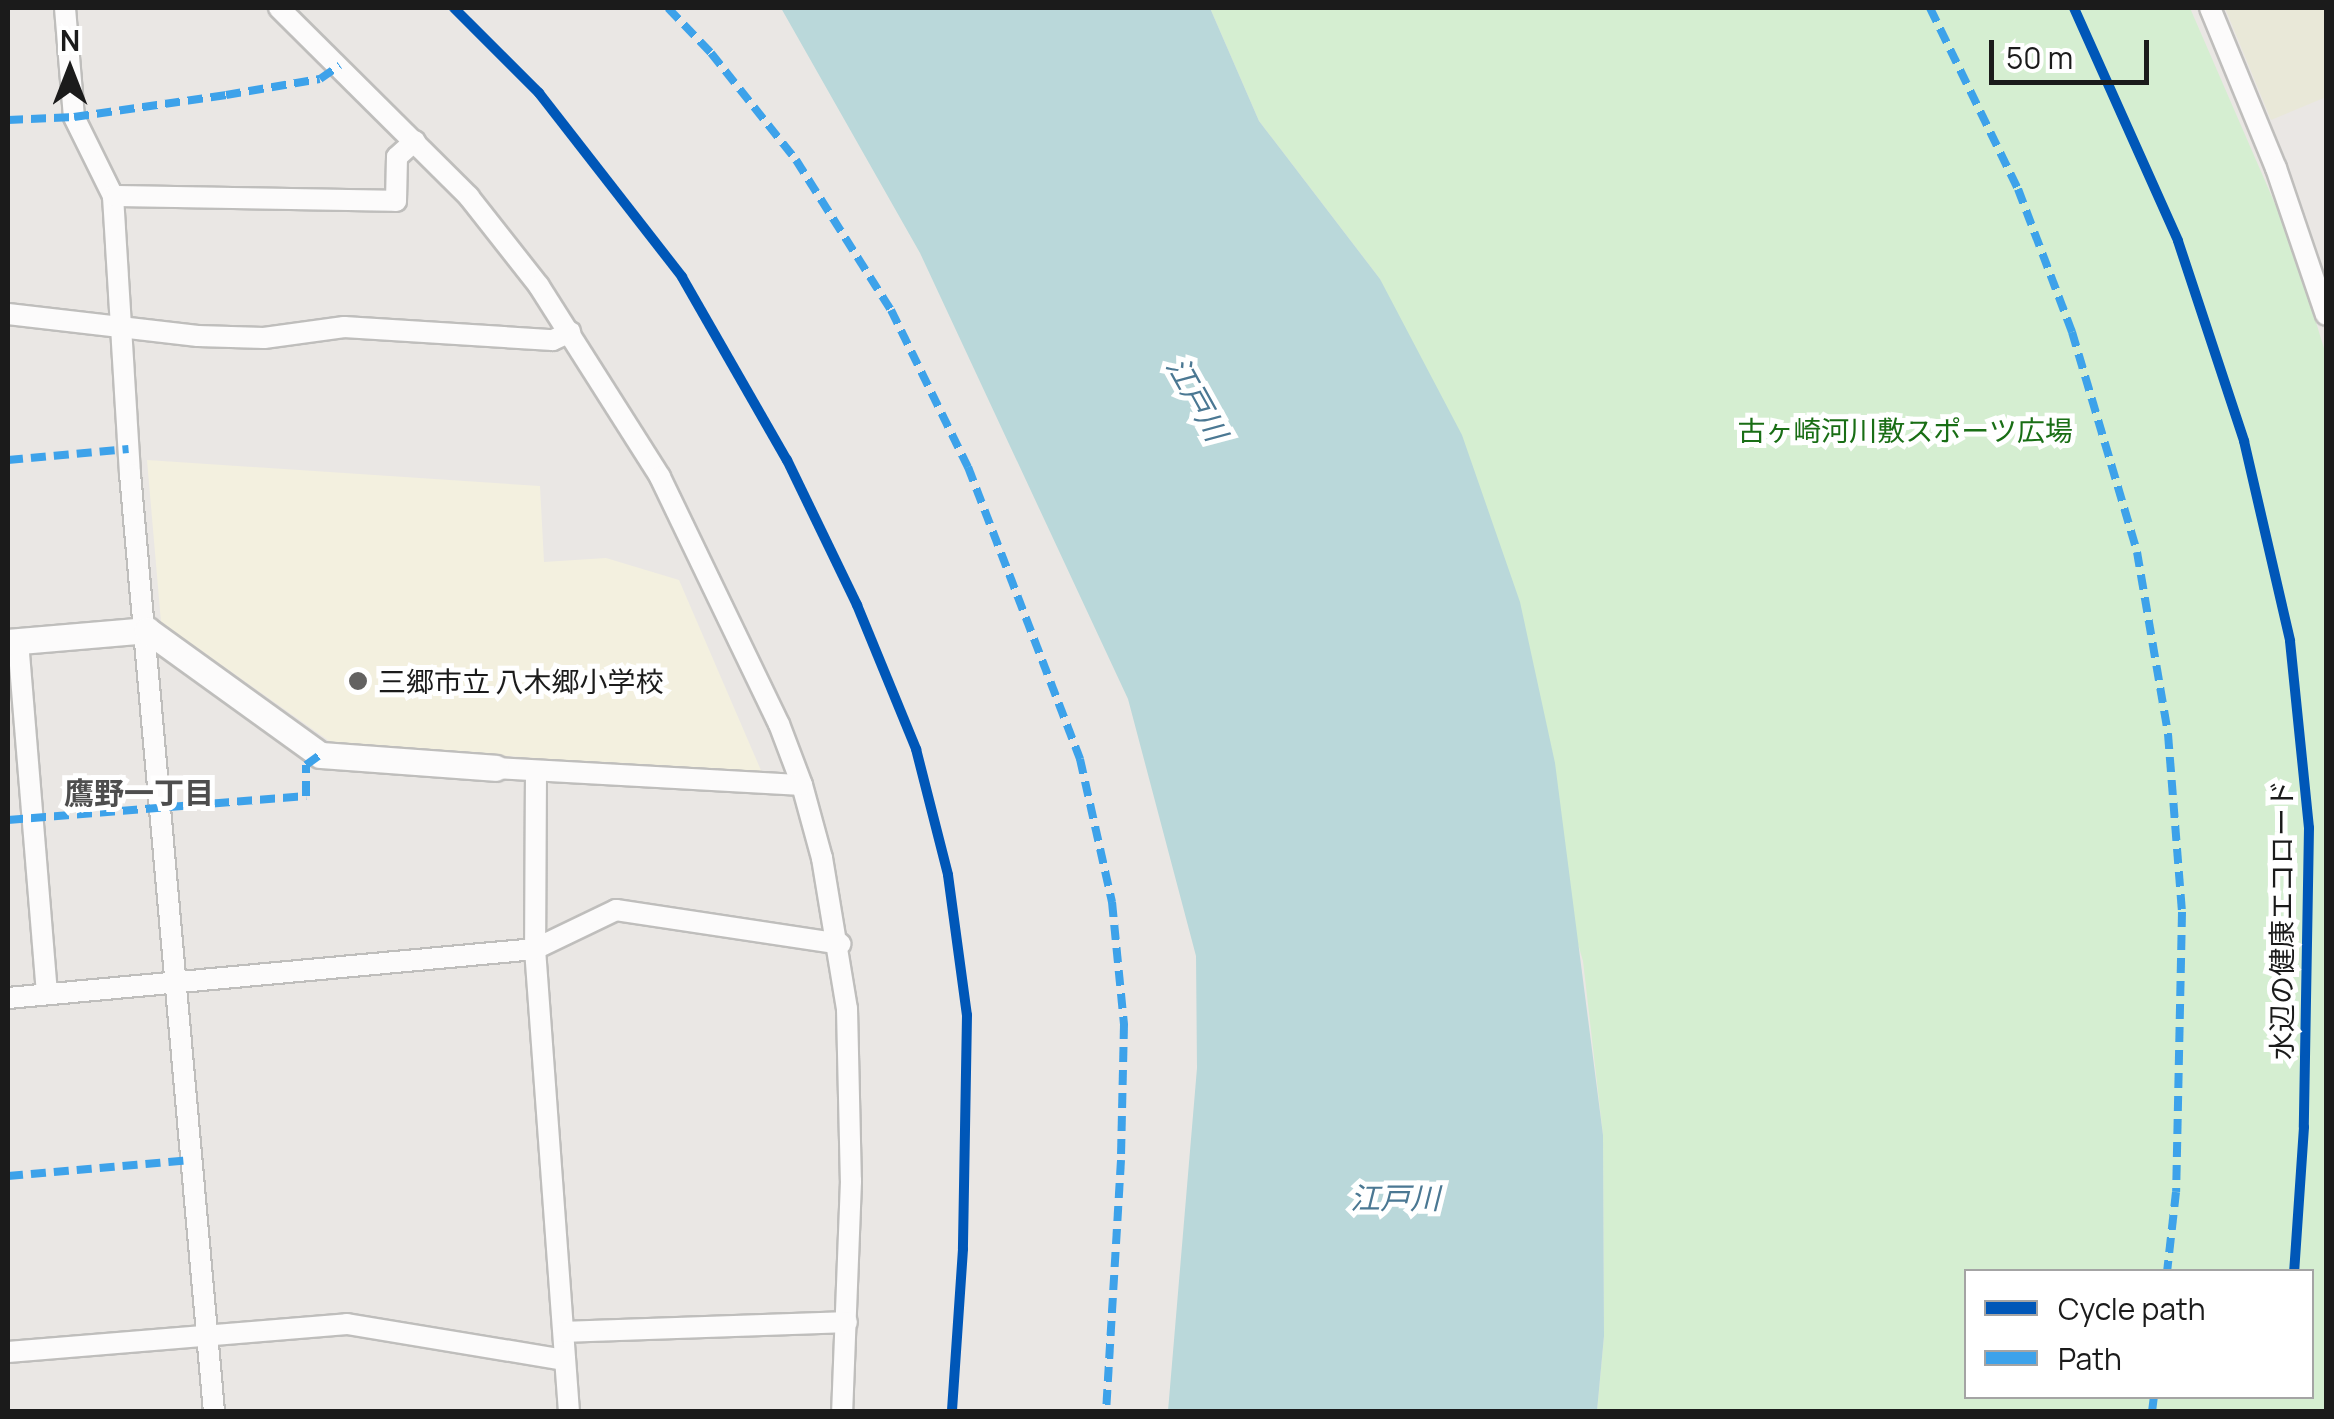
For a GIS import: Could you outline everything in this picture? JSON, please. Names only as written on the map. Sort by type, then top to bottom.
[{"type":"street","points":[[66,8],[74,117],[112,196],[214,1412]]},
{"type":"street","points":[[279,8],[415,140],[504,239],[570,332],[613,397],[686,525],[802,784],[840,944],[850,1047],[847,1322],[842,1412]]},
{"type":"street","points":[[2210,8],[2276,168],[2326,315]]},
{"type":"street","points":[[112,196],[396,201],[397,157],[415,140]]},
{"type":"street","points":[[8,314],[198,336],[264,338],[344,328],[553,340],[570,332]]},
{"type":"street","points":[[47,993],[13,641],[147,630],[320,755],[802,784]]},
{"type":"street","points":[[536,771],[536,949],[569,1412]]},
{"type":"street","points":[[8,998],[536,949],[616,910],[840,944]]},
{"type":"street","points":[[564,1332],[847,1322]]},
{"type":"street","points":[[8,1352],[347,1324],[566,1360]]},
{"type":"shaded area","points":[[2225,8],[2326,9],[2326,97],[2271,120]]},
{"type":"shaded area","points":[[147,460],[540,486],[544,562],[606,558],[679,580],[763,775],[332,743],[161,622]]},
{"type":"green space","name":"古ヶ崎河川敷スポーツ広場","points":[[1210,8],[2190,8],[2292,243],[2326,355],[2326,1411],[1597,1411],[1604,1336],[1603,1135],[1583,961],[1380,279],[1259,121]]},
{"type":"water","name":"江戸川","points":[[781,8],[1210,8],[1259,121],[1380,279],[1462,435],[1520,602],[1555,763],[1603,1135],[1604,1336],[1597,1411],[1168,1411],[1197,1068],[1196,956],[1128,699],[920,253]]},
{"type":"marked path","points":[[668,8],[711,53],[796,160],[891,310],[968,467],[1080,759],[1112,902],[1124,1024],[1121,1160],[1106,1412]]},
{"type":"marked path","points":[[1930,8],[2018,189],[2072,332],[2137,552],[2168,734],[2182,912],[2176,1192],[2167,1269]]},
{"type":"marked path","points":[[8,120],[74,117],[226,95],[320,79],[340,65]]},
{"type":"marked path","points":[[8,460],[128,449]]},
{"type":"marked path","points":[[8,820],[306,796],[306,765],[320,755]]},
{"type":"marked path","points":[[8,1176],[191,1160]]},
{"type":"marked path","points":[[2152,1412],[2154,1399]]},
{"type":"cycle path","points":[[454,8],[539,93],[682,277],[787,460],[857,605],[916,749],[948,875],[967,1015],[963,1249],[952,1412]]},
{"type":"cycle path","name":"水辺の健康エコロード","points":[[2074,8],[2178,241],[2244,441],[2290,641],[2309,828],[2304,1127],[2294,1269]]},
{"type":"place","name":"三郷市立 八木郷小学校","points":[[358,681]]},
{"type":"district","name":"鷹野一丁目","points":[[139,793]]}]
